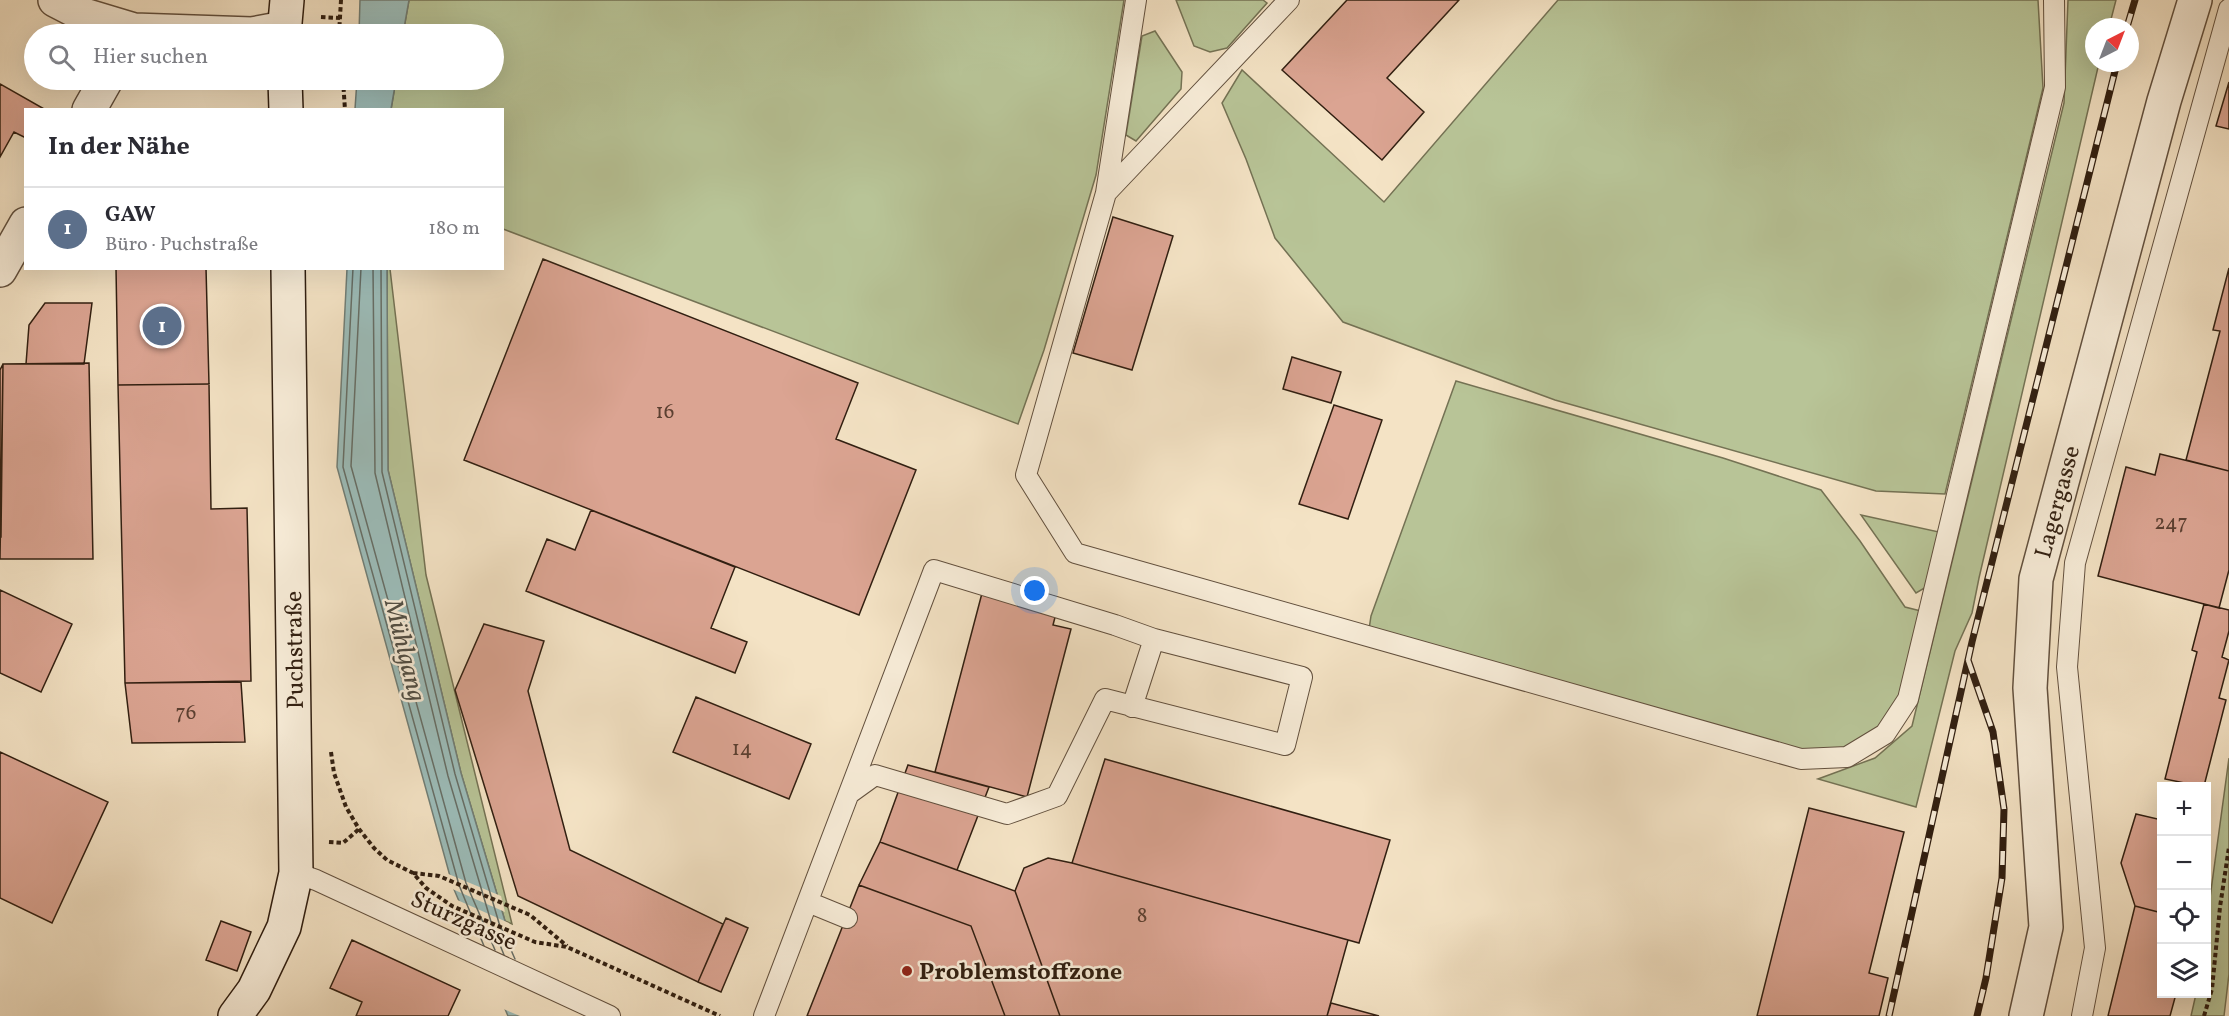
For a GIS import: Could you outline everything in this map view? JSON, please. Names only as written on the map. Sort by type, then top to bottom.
[{"type":"street","points":[[55,0],[84,15],[110,24]]},
{"type":"street","name":"Lagergasse","points":[[2026,1016],[2046,927],[2030,688],[2036,579],[2164,101],[2195,0]]},
{"type":"street","points":[[90,108],[100,90]]},
{"type":"street","points":[[285,90],[286,108]]},
{"type":"street","points":[[0,270],[24,228]]},
{"type":"street","name":"Puchstraße","points":[[235,1016],[254,990],[285,927],[296,873],[288,270]]},
{"type":"lane","points":[[1136,0],[1106,193],[1026,475],[1075,553],[1801,759],[1846,757],[1885,734],[1908,699],[2055,87],[2054,0]]},
{"type":"lane","points":[[1106,193],[1289,0]]},
{"type":"lane","points":[[2082,1016],[2095,948],[2067,667],[2075,563],[2229,9]]},
{"type":"lane","points":[[2121,261],[2156,271]]},
{"type":"lane","points":[[764,1016],[934,570],[1154,639],[1302,677],[1285,745],[1105,699],[1057,796],[1007,814],[875,775],[850,793]]},
{"type":"lane","points":[[1132,707],[1154,639]]},
{"type":"lane","name":"Sturzgasse","points":[[296,873],[468,949],[610,1016]]},
{"type":"lane","points":[[808,902],[847,918]]},
{"type":"path","points":[[339,24],[341,0]]},
{"type":"path","points":[[316,17],[340,18]]},
{"type":"path","points":[[344,90],[345,108]]},
{"type":"path","points":[[331,750],[334,773],[346,807],[359,829],[387,860],[413,873],[440,876],[530,915],[567,946],[720,1016]]},
{"type":"path","points":[[2204,1016],[2212,990],[2229,847]]},
{"type":"path","points":[[413,873],[426,888],[452,906],[535,942],[567,946]]},
{"type":"green space","points":[[409,0],[1124,0],[1096,175],[1044,350],[1018,424],[504,229],[504,108],[391,108],[394,90],[504,90],[504,24],[405,24]]},
{"type":"green space","points":[[1176,0],[1263,0],[1267,3],[1227,48],[1210,52],[1194,46]]},
{"type":"green space","points":[[1558,0],[2038,0],[2043,88],[1945,494],[1876,491],[1555,400],[1343,322],[1275,238],[1246,159],[1222,103],[1242,70],[1384,202]]},
{"type":"green space","points":[[2068,0],[2116,0],[2111,18],[2085,18],[2085,72],[2097,72],[1972,613],[1955,651],[1916,807],[1818,779],[1875,758],[1912,726],[2064,103]]},
{"type":"green space","points":[[1155,31],[1182,72],[1181,89],[1136,141],[1126,135],[1142,36]]},
{"type":"green space","points":[[387,270],[390,270],[426,575],[512,924],[505,921],[461,773],[388,470]]},
{"type":"green space","points":[[1456,381],[1723,458],[1821,490],[1860,541],[1905,607],[1929,613],[1908,699],[1847,757],[1801,759],[1368,636],[1371,616]]},
{"type":"green space","points":[[1861,515],[1939,532],[1928,586],[1916,593]]},
{"type":"green space","points":[[2229,758],[2229,974],[2224,1016],[2191,1016],[2195,998],[2211,998],[2211,891]]},
{"type":"water","points":[[360,0],[409,0],[405,24],[359,24]]},
{"type":"water","points":[[356,90],[394,90],[391,108],[355,108]]},
{"type":"water","name":"Mühlgang","points":[[347,270],[387,270],[388,470],[461,773],[505,921],[548,1016],[508,1016],[453,887],[337,467]]},
{"type":"pier","points":[[446,873],[501,896],[505,912],[450,888]]},
{"type":"pier","points":[[455,899],[509,923],[551,1016],[520,1016],[501,1008]]},
{"type":"building","points":[[1347,0],[1459,0],[1387,78],[1424,112],[1382,160],[1282,70]]},
{"type":"building","points":[[2229,82],[2229,129],[2216,126]]},
{"type":"building","points":[[0,84],[42,108],[24,108],[24,137],[14,132],[0,157]]},
{"type":"building","points":[[1113,217],[1173,236],[1132,370],[1073,353]]},
{"type":"building","points":[[543,259],[858,383],[836,439],[916,470],[859,615],[464,460]]},
{"type":"building","points":[[2229,268],[2229,471],[2186,460],[2220,331],[2213,330]]},
{"type":"building","points":[[116,270],[206,270],[209,384],[118,385]]},
{"type":"building","points":[[45,303],[92,303],[84,364],[26,364],[29,325]]},
{"type":"building","points":[[1292,357],[1341,372],[1331,403],[1283,389]]},
{"type":"building","points":[[89,363],[93,559],[0,559],[3,364]]},
{"type":"building","points":[[3,364],[1,537],[0,537],[0,370]]},
{"type":"building","points":[[209,384],[211,509],[247,508],[251,681],[125,683],[118,385]]},
{"type":"building","points":[[1334,405],[1382,420],[1348,519],[1299,504]]},
{"type":"building","points":[[2160,454],[2229,471],[2229,570],[2219,608],[2098,576],[2126,467],[2155,475]]},
{"type":"building","points":[[591,510],[735,567],[711,628],[747,642],[735,673],[526,591],[547,539],[575,550]]},
{"type":"building","points":[[986,578],[1060,598],[1053,625],[1071,629],[1027,797],[935,772]]},
{"type":"building","points":[[0,590],[72,624],[41,692],[0,673]]},
{"type":"building","points":[[2204,604],[2229,610],[2229,631],[2222,657],[2229,660],[2219,698],[2226,700],[2205,782],[2180,782],[2165,779],[2197,652],[2192,650]]},
{"type":"building","points":[[484,624],[544,641],[528,691],[570,850],[723,924],[698,982],[518,896],[455,690]]},
{"type":"building","points":[[241,682],[245,742],[132,743],[125,683]]},
{"type":"building","points":[[696,697],[811,744],[789,799],[673,752]]},
{"type":"building","points":[[0,752],[108,802],[52,923],[0,898]]},
{"type":"building","points":[[1105,759],[1390,840],[1359,943],[1072,863]]},
{"type":"building","points":[[908,765],[989,787],[957,870],[880,842]]},
{"type":"building","points":[[1809,808],[1904,832],[1869,973],[1888,978],[1879,1016],[1757,1016]]},
{"type":"building","points":[[2136,814],[2157,819],[2157,912],[2135,906],[2121,863]]},
{"type":"building","points":[[880,842],[1015,891],[1060,1016],[1005,1016],[971,926],[859,885]]},
{"type":"building","points":[[1048,858],[1348,940],[1327,1016],[1060,1016],[1015,891],[1024,868]]},
{"type":"building","name":"Problemstoffzone","points":[[859,885],[971,926],[1005,1016],[807,1016]]},
{"type":"building","points":[[2135,906],[2157,912],[2157,998],[2175,998],[2170,1016],[2108,1016]]},
{"type":"building","points":[[726,918],[748,928],[721,992],[698,982]]},
{"type":"building","points":[[221,921],[251,932],[237,971],[206,960]]},
{"type":"building","points":[[352,940],[460,990],[448,1016],[356,1016],[362,1002],[330,988]]},
{"type":"building","points":[[1331,1003],[1379,1016],[1327,1016]]},
{"type":"railway","points":[[2130,18],[2135,0]]},
{"type":"railway","points":[[1889,1016],[1972,642],[2115,72]]},
{"type":"railway","points":[[1968,660],[1993,732],[2004,809],[2002,878],[1986,978],[1977,1016]]},
{"type":"place","name":"GAW","points":[[162,326]]},
{"type":"place","name":"Problemstoffzone","points":[[907,971]]}]
